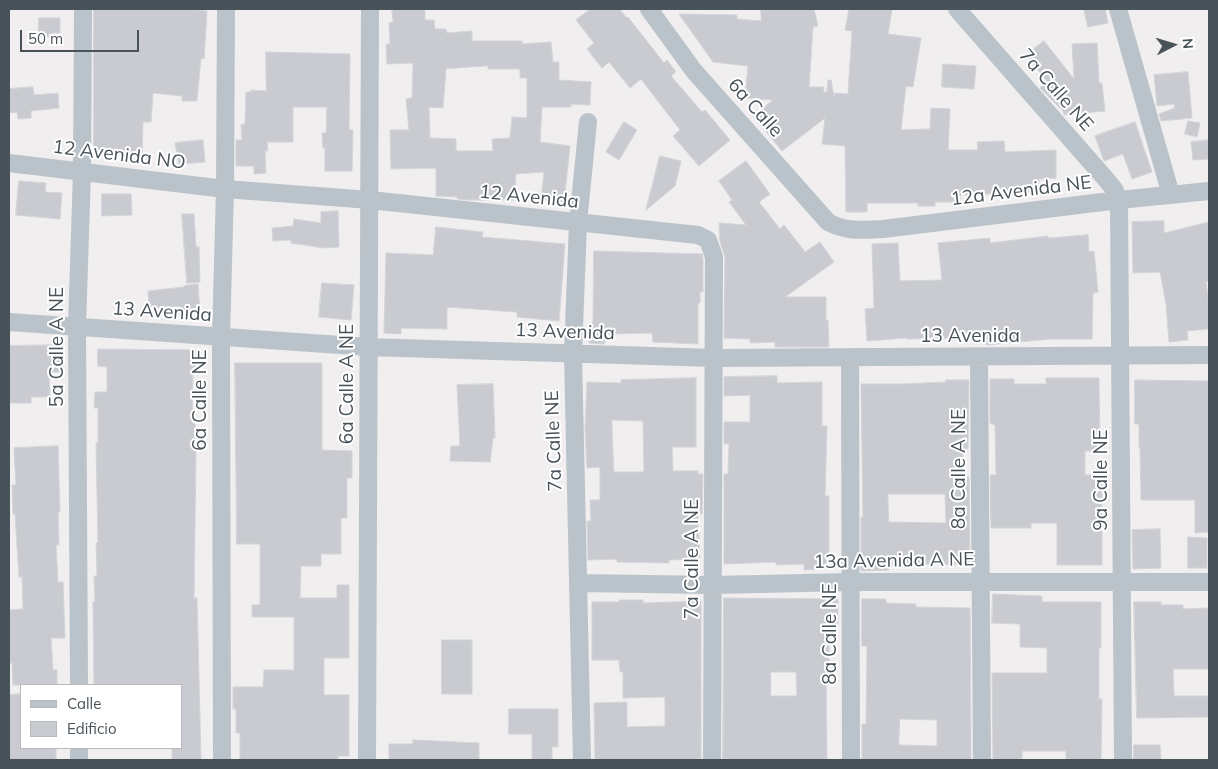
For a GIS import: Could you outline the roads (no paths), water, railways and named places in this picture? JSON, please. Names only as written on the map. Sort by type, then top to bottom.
[{"type":"street","name":"5a Calle A NE","points":[[79,684],[77,327],[82,172],[83,9]]},
{"type":"street","name":"6a Calle NE","points":[[222,760],[221,338],[225,189],[226,9]]},
{"type":"street","name":"6a Calle A NE","points":[[367,760],[370,9]]},
{"type":"street","name":"6a Calle","points":[[649,9],[694,71],[828,222],[838,227]]},
{"type":"street","name":"7a Calle NE","points":[[957,9],[1114,189],[1119,200]]},
{"type":"street","points":[[1118,9],[1171,195]]},
{"type":"street","name":"7a Calle NE","points":[[582,760],[580,583],[573,354],[578,224],[588,122]]},
{"type":"street","name":"12 Avenida NO","points":[[9,163],[225,189]]},
{"type":"street","name":"12 Avenida","points":[[225,189],[370,200],[578,224],[698,235],[708,240],[714,257],[714,358]]},
{"type":"street","name":"12a Avenida NE","points":[[838,227],[856,230],[883,229],[1209,191]]},
{"type":"street","name":"9a Calle NE","points":[[1119,200],[1122,357],[1123,760]]},
{"type":"street","name":"13 Avenida","points":[[9,322],[369,347],[714,358],[980,358],[1209,355]]},
{"type":"street","name":"8a Calle NE","points":[[850,357],[851,760]]},
{"type":"street","name":"7a Calle A NE","points":[[712,760],[714,358]]},
{"type":"street","name":"8a Calle A NE","points":[[980,358],[982,760]]},
{"type":"street","name":"13a Avenida A NE","points":[[580,583],[713,585],[981,581],[1209,582]]}]
